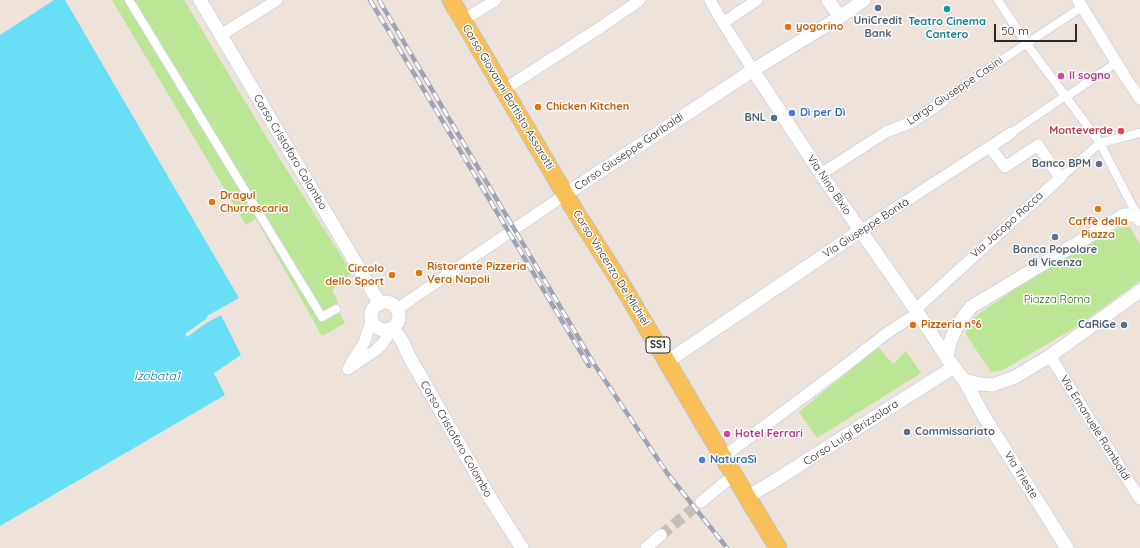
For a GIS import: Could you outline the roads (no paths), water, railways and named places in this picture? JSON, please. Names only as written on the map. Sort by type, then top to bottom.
[{"type":"main road","name":"Corso Giovanni Battista Assarotti","points":[[451,0],[566,194]]},
{"type":"main road","name":"Corso Vincenzo De Michiel","points":[[566,194],[668,361],[723,457],[778,548]]},
{"type":"street","points":[[128,0],[322,317],[336,309]]},
{"type":"street","name":"Corso Cristoforo Colombo","points":[[200,0],[380,304]]},
{"type":"street","points":[[221,35],[277,0]]},
{"type":"street","points":[[462,20],[496,0]]},
{"type":"street","points":[[503,90],[602,27],[640,0]]},
{"type":"street","points":[[710,0],[753,70]]},
{"type":"street","points":[[723,23],[757,0]]},
{"type":"street","points":[[828,0],[840,17]]},
{"type":"street","name":"Corso Giuseppe Garibaldi","points":[[397,309],[566,194],[753,70],[840,17],[864,0]]},
{"type":"street","points":[[998,0],[1026,43],[1100,143],[1138,218]]},
{"type":"street","points":[[1080,4],[1140,99]]},
{"type":"street","name":"Largo Giuseppe Casini","points":[[821,174],[886,132],[912,122],[1080,4]]},
{"type":"street","name":"Via Giuseppe Bontà","points":[[668,361],[860,231],[1116,63]]},
{"type":"street","name":"Via Nino Bixio","points":[[753,70],[821,174],[917,310],[950,362]]},
{"type":"street","points":[[1100,143],[1140,133]]},
{"type":"street","name":"Via Jacopo Rocca","points":[[723,457],[917,310],[1100,143]]},
{"type":"street","points":[[990,147],[1005,167],[1038,145],[1060,178]]},
{"type":"street","points":[[1138,218],[1124,215],[971,307],[955,328],[950,340],[950,362],[964,380],[979,384],[993,385],[1015,377],[1050,356],[1140,291]]},
{"type":"street","points":[[387,302],[397,309],[399,317],[396,326],[383,343],[376,350],[348,369],[364,343],[372,320],[373,310],[380,304],[387,302]]},
{"type":"street","points":[[372,320],[373,324],[380,330],[384,331],[393,328]]},
{"type":"street","name":"Corso Cristoforo Colombo","points":[[393,328],[402,341],[410,358],[490,498],[522,548]]},
{"type":"street","name":"Via Emanuele Rambaldi","points":[[1050,356],[1140,499]]},
{"type":"street","name":"Corso Luigi Brizzolara","points":[[748,497],[772,483],[950,362]]},
{"type":"street","name":"Via Trieste","points":[[964,380],[985,418],[1067,548]]},
{"type":"street","points":[[701,502],[734,475]]},
{"type":"street","points":[[646,548],[661,535]]},
{"type":"water","name":"Izobata1","points":[[54,0],[65,0],[239,298],[207,316],[207,318],[185,334],[187,337],[221,315],[241,355],[214,373],[225,395],[0,526],[0,35]]},
{"type":"tunnel","points":[[661,535],[701,502]]},
{"type":"railway","points":[[370,0],[589,366]]},
{"type":"railway","points":[[379,0],[594,364],[667,473],[727,548]]},
{"type":"place","name":"UniCredit Bank","points":[[878,8]]},
{"type":"place","name":"Teatro Cinema Cantero","points":[[947,9]]},
{"type":"place","name":"yogorino","points":[[788,27]]},
{"type":"place","name":"Il sogno","points":[[1061,76]]},
{"type":"place","name":"Chicken Kitchen","points":[[538,107]]},
{"type":"place","name":"Dì per Dì","points":[[792,113]]},
{"type":"place","name":"BNL","points":[[774,118]]},
{"type":"place","name":"Monteverde","points":[[1121,131]]},
{"type":"place","name":"Banco BPM","points":[[1099,164]]},
{"type":"place","name":"Dragul Churrascaria","points":[[212,202]]},
{"type":"place","name":"Caffè della Piazza","points":[[1098,209]]},
{"type":"place","name":"Banca Popolare di Vicenza","points":[[1055,237]]},
{"type":"place","name":"Ristorante Pizzeria Vera Napoli","points":[[419,273]]},
{"type":"place","name":"Circolo dello Sport","points":[[392,275]]},
{"type":"place","name":"Pizzeria n°6","points":[[913,325]]},
{"type":"place","name":"CaRiGe","points":[[1124,325]]},
{"type":"place","name":"Commissariato","points":[[907,432]]},
{"type":"place","name":"Hotel Ferrari","points":[[727,434]]},
{"type":"place","name":"NaturaSì","points":[[702,460]]},
{"type":"park label","name":"Piazza Roma","points":[[1057,300]]}]
